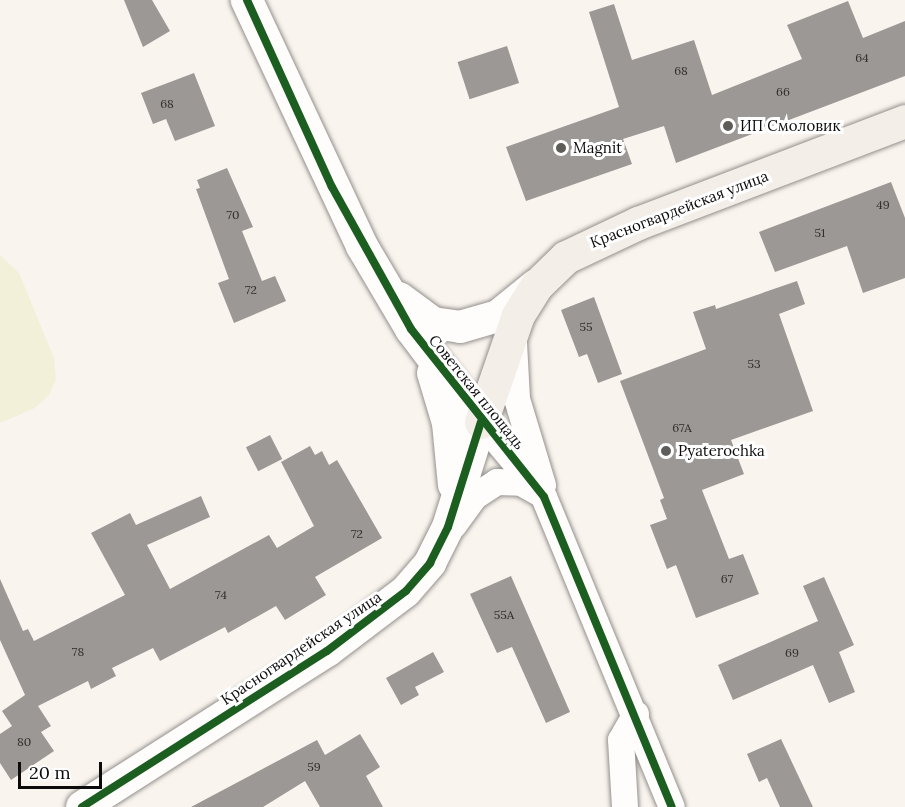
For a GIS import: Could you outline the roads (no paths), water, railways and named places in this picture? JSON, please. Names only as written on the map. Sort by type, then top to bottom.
[{"type":"main road","name":"Красногвардейская улица","points":[[481,422],[519,315],[537,285],[566,257],[605,236],[905,121]]},
{"type":"street","name":"Советская площадь","points":[[247,0],[332,187],[375,270],[411,329],[481,422],[544,497],[636,714],[672,807]]},
{"type":"street","points":[[375,270],[411,310],[447,327],[485,322],[537,285]]},
{"type":"street","points":[[519,315],[513,355],[517,399],[556,522]]},
{"type":"street","points":[[411,329],[437,384],[450,434],[454,483],[443,538]]},
{"type":"street","name":"Красногвардейская улица","points":[[82,807],[361,628],[406,591],[443,538],[481,422]]},
{"type":"street","points":[[443,538],[474,497],[497,482],[521,483],[544,497]]},
{"type":"street","points":[[625,807],[621,740],[636,714]]},
{"type":"place","name":"ИП Смоловик","points":[[728,126]]},
{"type":"place","name":"Magnit","points":[[561,148]]},
{"type":"place","name":"Pyaterochka","points":[[666,451]]}]
